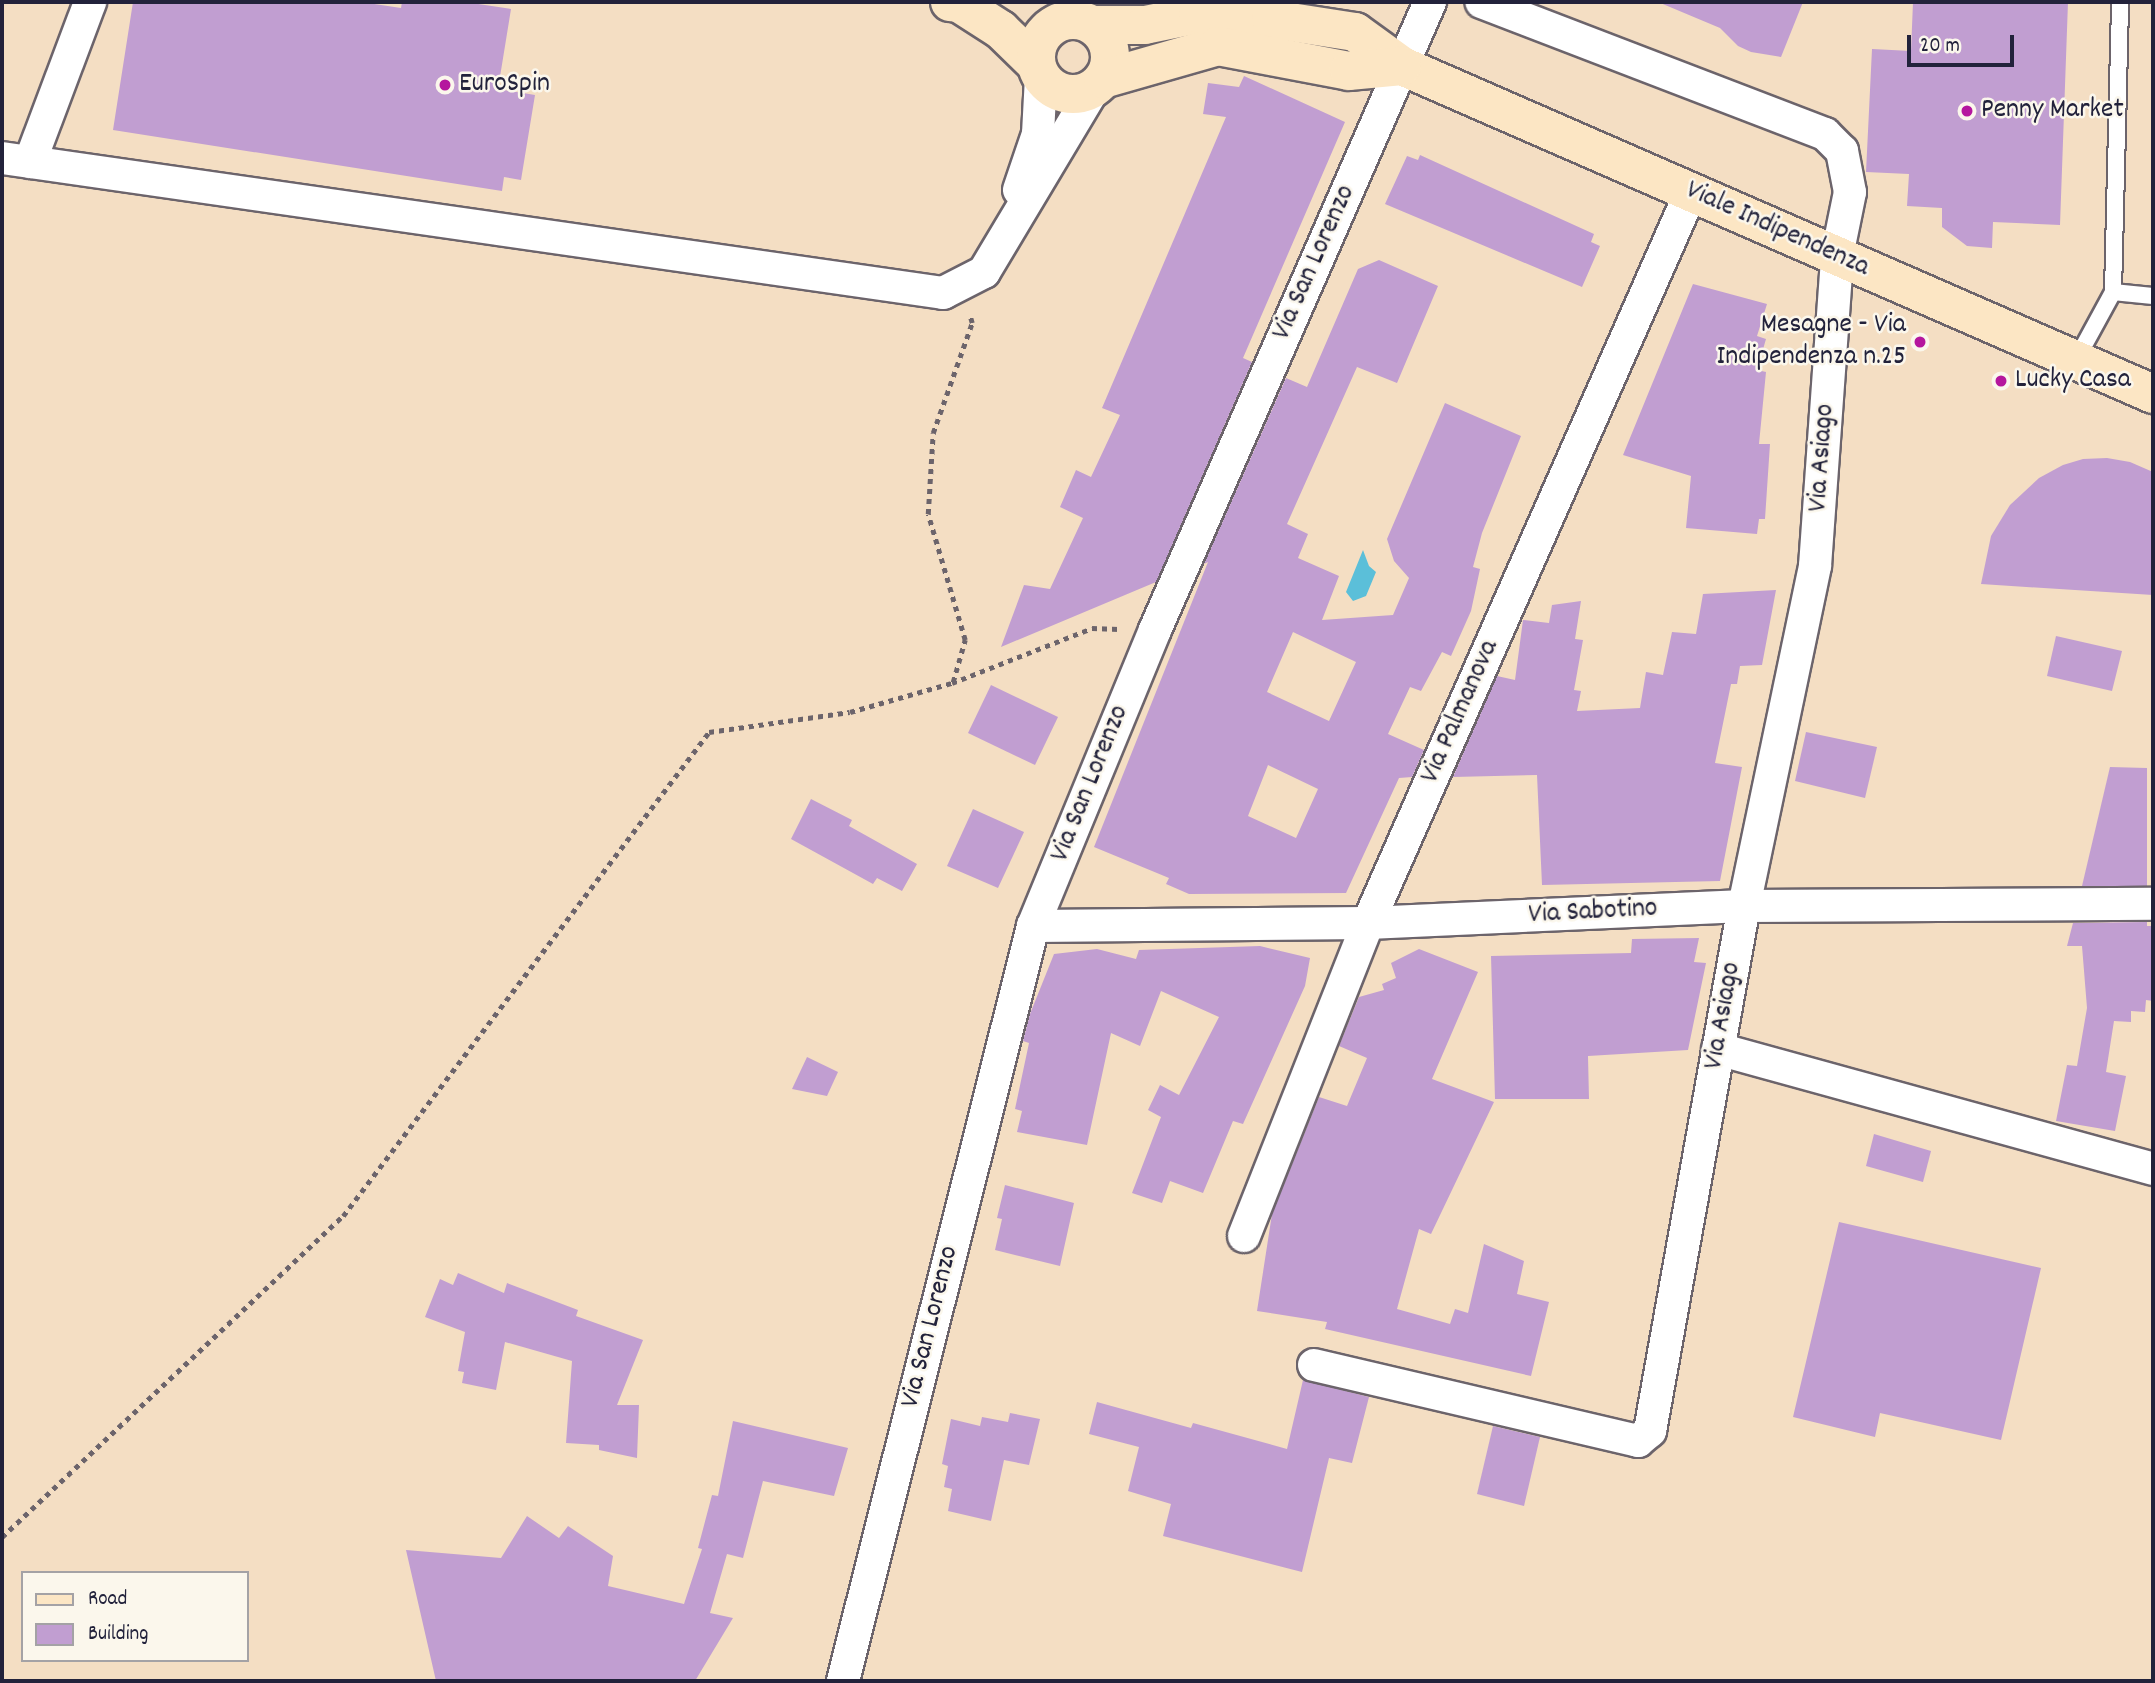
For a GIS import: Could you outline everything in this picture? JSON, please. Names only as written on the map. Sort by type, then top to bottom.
[{"type":"main road","points":[[950,2],[959,3],[1000,30],[1038,70],[1048,85],[1071,95],[1098,84],[1110,56],[1108,44],[1072,17],[1057,23],[1039,40],[1038,70]]},
{"type":"main road","name":"Viale Indipendenza","points":[[1072,17],[1145,25],[1198,14],[1271,19],[1355,32],[1402,66],[2153,394]]},
{"type":"main road","name":"Viale Indipendenza","points":[[1098,84],[1218,46],[1349,71],[1402,66]]},
{"type":"street","points":[[90,2],[16,160],[943,293],[984,272],[1098,84]]},
{"type":"street","points":[[1072,17],[1128,7],[1132,2]]},
{"type":"street","name":"Via San Lorenzo","points":[[843,1681],[860,1603],[1034,926],[1155,630],[1430,2]]},
{"type":"street","name":"Via Asiago","points":[[1314,1365],[1638,1441],[1650,1431],[1744,906],[1815,566],[1837,256],[1850,191],[1842,151],[1825,134],[1482,2]]},
{"type":"street","points":[[1003,239],[1038,134],[1038,70]]},
{"type":"street","name":"Via Palmanova","points":[[1244,1236],[1368,923],[1690,192]]},
{"type":"street","name":"Via Sabotino","points":[[1034,926],[1368,923],[1744,906],[2153,904]]},
{"type":"street","points":[[1718,1049],[2153,1169]]},
{"type":"lane","points":[[2076,360],[2113,292],[2120,2]]},
{"type":"lane","points":[[2113,292],[2153,296]]},
{"type":"path","points":[[953,683],[965,640],[928,514],[933,433],[972,323],[961,284]]},
{"type":"path","points":[[2,1537],[343,1216],[709,732],[850,712],[953,683],[1092,628],[1155,630]]},
{"type":"water","points":[[1363,550],[1369,566],[1376,572],[1366,596],[1353,601],[1346,592]]},
{"type":"building","points":[[133,2],[361,2],[401,8],[402,2],[465,2],[511,9],[498,89],[535,95],[521,180],[504,177],[502,191],[113,130]]},
{"type":"building","points":[[1658,2],[1803,2],[1781,57],[1751,52],[1738,46],[1720,28]]},
{"type":"building","name":"Penny Market","points":[[1913,2],[2068,2],[2060,225],[1993,222],[1992,248],[1967,246],[1942,227],[1942,208],[1907,206],[1909,174],[1866,172],[1872,49],[1911,51]]},
{"type":"building","points":[[1244,76],[1345,122],[1243,358],[1252,362],[1156,582],[1001,647],[1024,585],[1050,589],[1083,518],[1060,507],[1076,470],[1091,477],[1120,415],[1102,408],[1226,117],[1203,114],[1208,83],[1239,87]]},
{"type":"building","points":[[1420,155],[1594,234],[1591,242],[1600,246],[1582,287],[1385,204],[1407,156],[1418,160]]},
{"type":"building","points":[[1379,260],[1438,286],[1397,383],[1357,367],[1287,524],[1308,534],[1298,558],[1339,576],[1322,620],[1393,615],[1409,578],[1394,561],[1387,539],[1445,403],[1521,436],[1482,533],[1473,567],[1480,569],[1471,611],[1451,656],[1442,652],[1421,691],[1410,687],[1388,734],[1424,750],[1412,777],[1399,778],[1346,893],[1189,894],[1166,884],[1169,878],[1094,847],[1208,562],[1204,564],[1286,378],[1307,387],[1358,269]],"holes":[[[1293,632],[1356,662],[1329,721],[1267,692]],[[1268,765],[1318,789],[1296,838],[1248,816]]]},
{"type":"building","points":[[1693,284],[1767,304],[1757,336],[1766,339],[1757,370],[1766,372],[1759,444],[1770,444],[1765,519],[1759,519],[1757,534],[1686,528],[1691,476],[1623,455]]},
{"type":"building","points":[[2107,458],[2130,462],[2153,472],[2153,595],[1981,584],[1991,536],[2010,505],[2039,478],[2063,465],[2083,459]]},
{"type":"building","points":[[1776,590],[1762,665],[1740,666],[1737,684],[1731,684],[1715,763],[1742,767],[1720,881],[1542,885],[1537,775],[1453,777],[1497,676],[1515,680],[1523,620],[1549,623],[1552,605],[1581,601],[1575,639],[1583,640],[1574,690],[1581,691],[1577,711],[1640,708],[1646,672],[1663,675],[1672,632],[1696,634],[1703,594]]},
{"type":"building","points":[[2056,636],[2122,651],[2112,691],[2047,676]]},
{"type":"building","points":[[991,685],[1058,717],[1035,765],[968,733]]},
{"type":"building","points":[[1806,732],[1877,747],[1865,798],[1795,781]]},
{"type":"building","points":[[2110,767],[2147,768],[2147,886],[2082,886]]},
{"type":"building","points":[[811,799],[852,820],[849,826],[917,864],[902,891],[877,878],[873,884],[791,839]]},
{"type":"building","points":[[973,809],[1024,832],[998,888],[947,866]]},
{"type":"building","points":[[2147,922],[2147,926],[2153,926],[2153,1001],[2146,1000],[2145,1012],[2131,1011],[2131,1022],[2114,1021],[2106,1072],[2126,1076],[2115,1131],[2056,1121],[2067,1065],[2077,1066],[2087,1008],[2082,946],[2067,946],[2073,923]]},
{"type":"building","points":[[1699,938],[1694,962],[1706,963],[1688,1050],[1588,1056],[1589,1099],[1495,1099],[1491,956],[1631,953],[1632,939]]},
{"type":"building","points":[[1260,946],[1310,958],[1305,986],[1243,1124],[1233,1121],[1203,1193],[1170,1181],[1162,1203],[1132,1193],[1161,1117],[1148,1110],[1160,1085],[1179,1095],[1219,1017],[1161,991],[1140,1046],[1111,1033],[1087,1145],[1017,1132],[1022,1111],[1015,1109],[1029,1043],[1023,1041],[1030,1014],[1054,954],[1097,949],[1136,959],[1139,950]]},
{"type":"building","points":[[1419,949],[1478,972],[1432,1079],[1494,1102],[1431,1234],[1419,1229],[1397,1309],[1450,1324],[1455,1309],[1468,1313],[1484,1244],[1524,1261],[1517,1294],[1549,1302],[1531,1376],[1325,1329],[1327,1322],[1257,1311],[1272,1214],[1319,1097],[1347,1106],[1367,1058],[1339,1046],[1359,997],[1384,990],[1382,984],[1396,978],[1391,963]]},
{"type":"building","points":[[807,1057],[838,1072],[827,1096],[792,1089]]},
{"type":"building","points":[[1874,1134],[1931,1151],[1923,1182],[1866,1166]]},
{"type":"building","points":[[1005,1185],[1074,1203],[1060,1266],[995,1250],[1002,1219],[997,1218]]},
{"type":"building","points":[[1839,1222],[2041,1268],[2001,1440],[1880,1413],[1875,1437],[1793,1417]]},
{"type":"building","points":[[458,1273],[504,1293],[507,1283],[578,1310],[576,1316],[643,1340],[617,1405],[639,1405],[637,1458],[599,1450],[599,1445],[566,1443],[572,1361],[505,1342],[496,1390],[462,1383],[464,1372],[458,1371],[465,1332],[425,1317],[440,1279],[453,1285]]},
{"type":"building","points":[[1303,1380],[1369,1397],[1352,1463],[1329,1458],[1302,1572],[1163,1536],[1171,1504],[1128,1491],[1139,1447],[1089,1434],[1097,1402],[1191,1428],[1193,1423],[1287,1449]]},
{"type":"building","points":[[1010,1413],[1040,1419],[1029,1465],[1004,1460],[991,1521],[948,1511],[952,1489],[944,1487],[948,1466],[942,1464],[951,1419],[980,1426],[982,1417],[1008,1422]]},
{"type":"building","points":[[733,1421],[848,1448],[834,1496],[763,1481],[743,1558],[727,1554],[710,1613],[733,1618],[695,1681],[436,1681],[406,1550],[501,1558],[527,1516],[559,1538],[568,1526],[613,1556],[608,1586],[684,1604],[702,1549],[698,1548],[712,1495],[718,1496]]},
{"type":"building","points":[[1493,1426],[1540,1437],[1524,1506],[1477,1494]]},
{"type":"place","name":"EuroSpin","points":[[445,85]]},
{"type":"place","name":"Penny Market","points":[[1967,111]]},
{"type":"place","name":"Mesagne - Via Indipendenza n.25","points":[[1920,342]]},
{"type":"place","name":"Lucky Casa","points":[[2001,381]]}]
